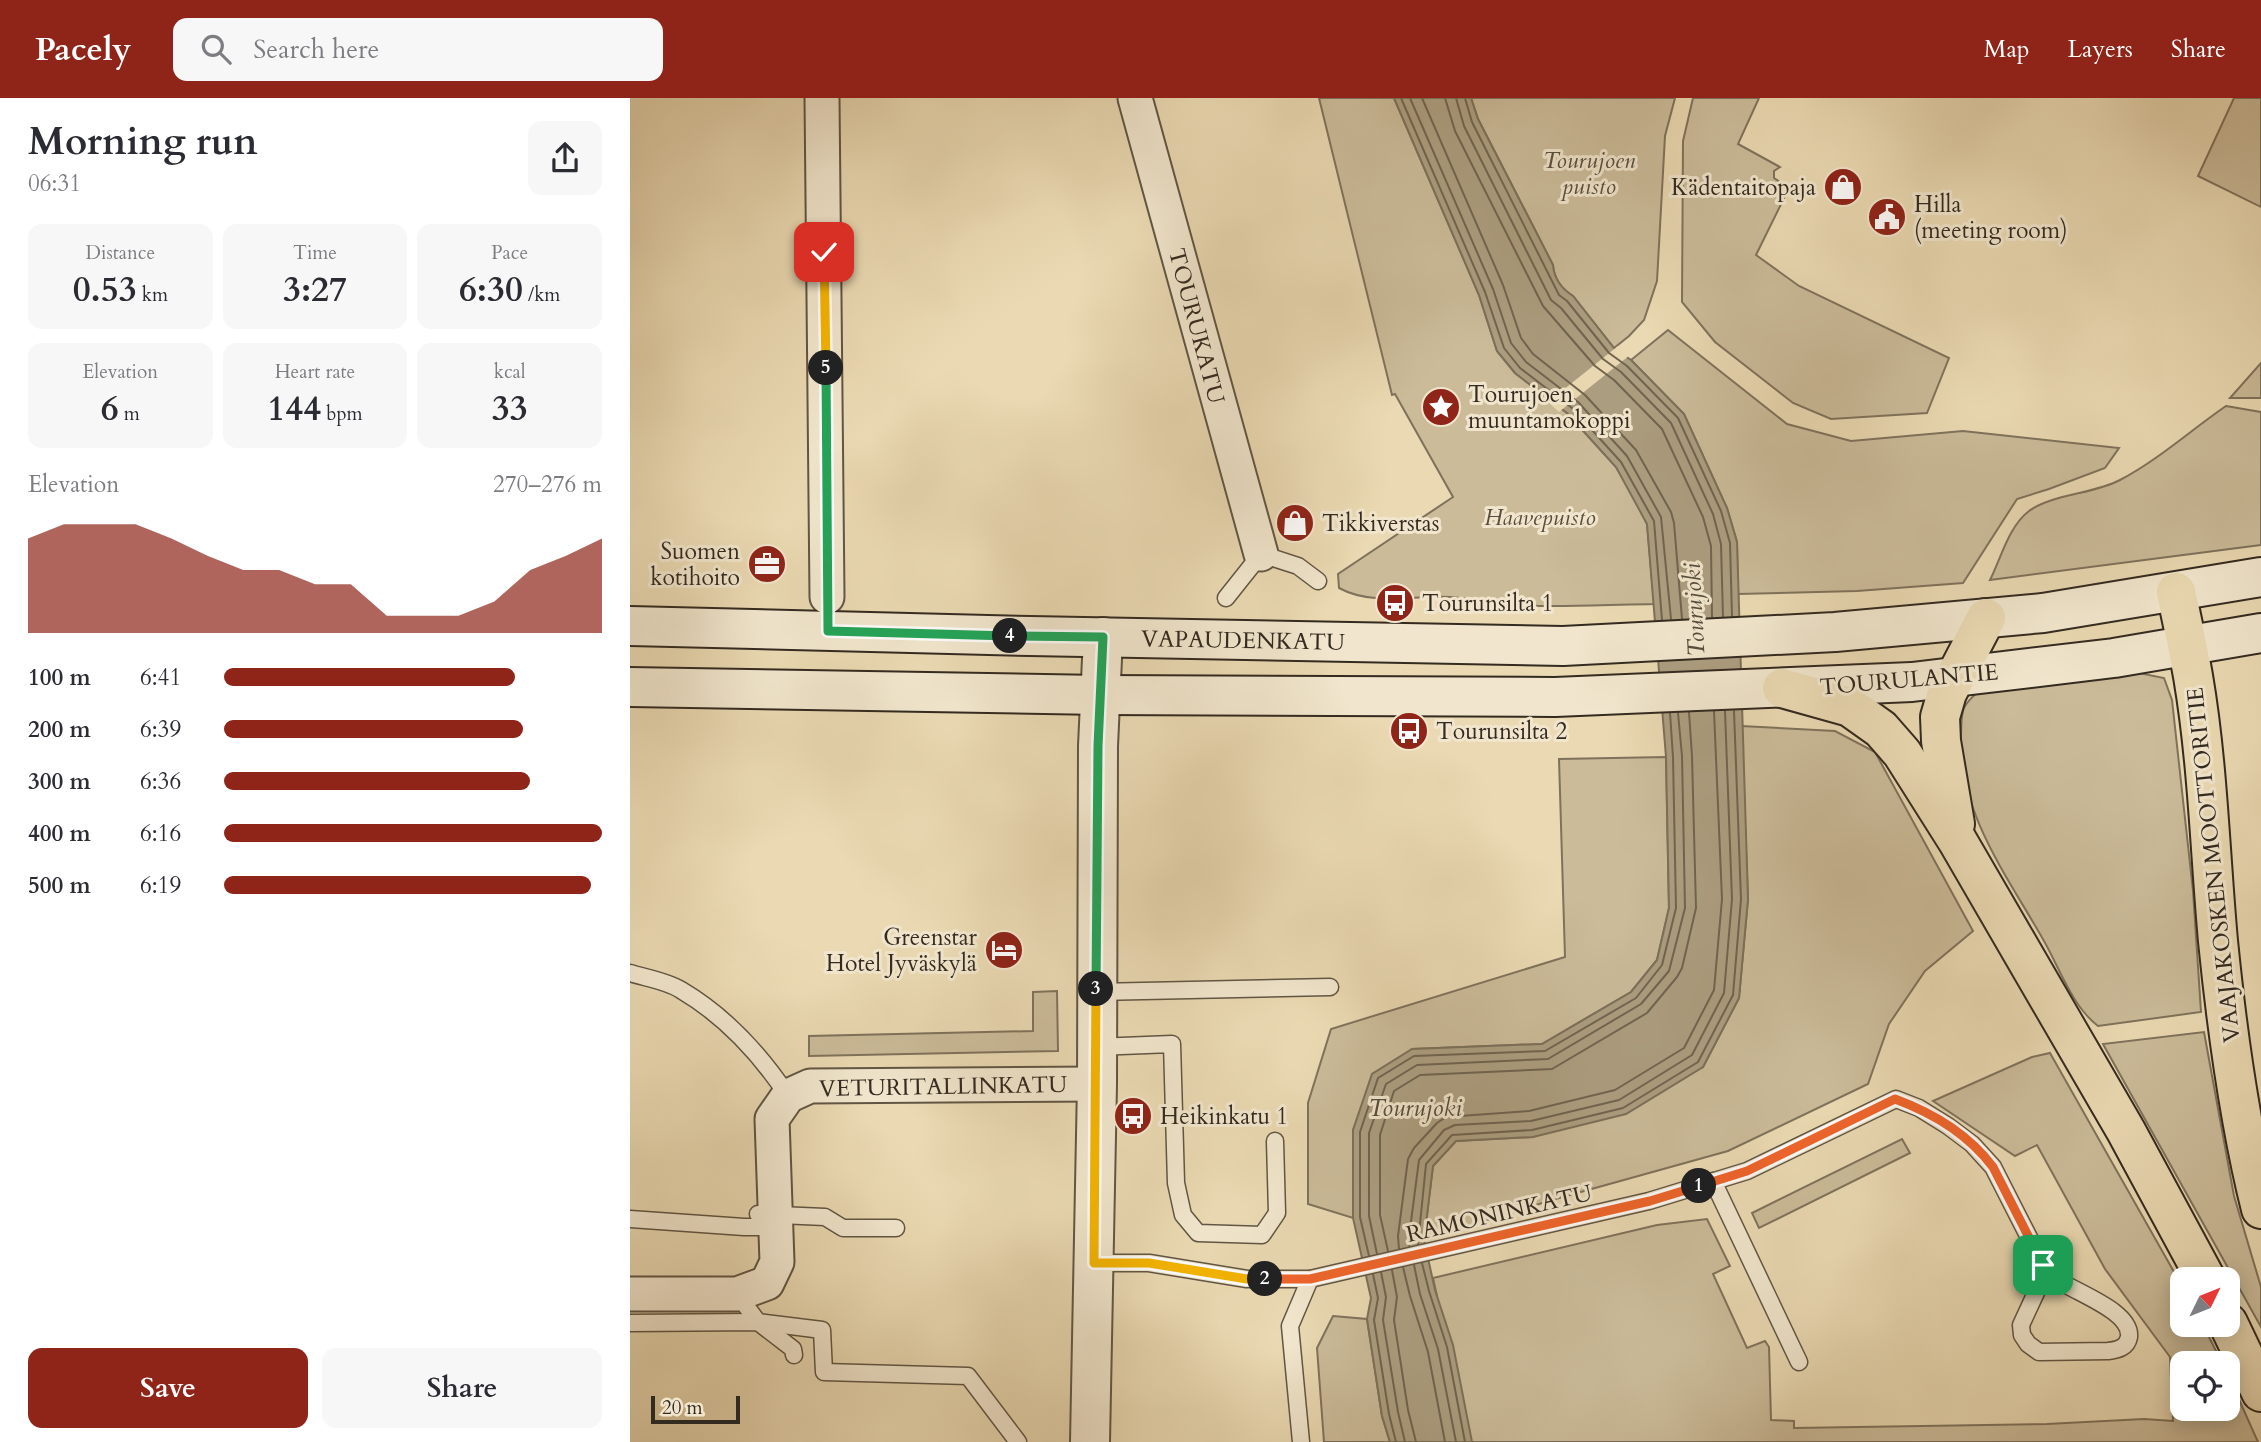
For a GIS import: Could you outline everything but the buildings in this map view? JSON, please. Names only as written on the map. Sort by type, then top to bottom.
[{"type":"highway","name":"VAAJAKOSKEN MOOTTORITIE","points":[[2176,592],[2193,677],[2207,795],[2218,942],[2230,1036],[2246,1149],[2261,1209]]},
{"type":"highway","points":[[1957,840],[1940,729],[1943,705],[1986,618]]},
{"type":"highway","points":[[1782,688],[1848,696],[1902,753],[1957,840],[2126,1131],[2200,1267]]},
{"type":"highway","points":[[2235,1337],[2261,1392]]},
{"type":"main road","points":[[1986,618],[2043,613],[2261,577]]},
{"type":"main road","name":"VAPAUDENKATU","points":[[630,626],[827,614],[1103,637],[1563,646],[1835,632],[1986,618]]},
{"type":"main road","name":"TOURULANTIE","points":[[1848,696],[1957,676],[2114,659],[2261,633]]},
{"type":"main road","points":[[1090,1425],[1097,1084],[1098,746],[1103,637]]},
{"type":"main road","points":[[630,687],[1101,695],[1555,697],[1782,688]]},
{"type":"street","points":[[822,98],[827,614]]},
{"type":"street","name":"TOURUKATU","points":[[1135,98],[1261,554]]},
{"type":"street","name":"VETURITALLINKATU","points":[[630,1294],[737,1294],[767,1283],[777,1262],[770,1218],[772,1119],[788,1096],[810,1086],[1097,1084]]},
{"type":"lane","points":[[1226,598],[1261,554],[1298,566],[1318,581]]},
{"type":"lane","points":[[630,973],[680,989],[736,1031],[788,1096]]},
{"type":"lane","points":[[1096,992],[1330,987]]},
{"type":"lane","points":[[1096,1047],[1172,1044],[1176,1183],[1183,1215],[1198,1233],[1262,1235],[1277,1213],[1275,1140]]},
{"type":"lane","name":"RAMONINKATU","points":[[1094,1263],[1149,1263],[1247,1279],[1310,1279],[1354,1270],[1650,1201],[1747,1171],[1895,1099],[1919,1108],[1939,1120],[1984,1154],[2043,1265]]},
{"type":"lane","points":[[1713,1181],[1799,1362]]},
{"type":"lane","points":[[630,1219],[744,1227],[770,1218],[825,1217],[843,1228],[896,1228]]},
{"type":"lane","points":[[2043,1265],[2054,1278],[2116,1313],[2126,1323],[2130,1334],[2127,1343],[2119,1349],[2108,1351],[2039,1352],[2028,1344],[2022,1335],[2021,1325],[2040,1284],[2043,1265]]},
{"type":"lane","points":[[1301,1442],[1290,1326],[1310,1279]]},
{"type":"lane","points":[[737,1294],[758,1322],[794,1352],[823,1349]]},
{"type":"lane","points":[[630,1323],[758,1322],[822,1330],[824,1372],[968,1376],[1018,1442]]},
{"type":"green space","name":"Haavepuisto","points":[[1319,98],[1394,98],[1479,295],[1497,351],[1515,373],[1567,413],[1616,467],[1635,499],[1647,524],[1654,604],[1537,606],[1450,597],[1379,598],[1365,597],[1339,588],[1338,574],[1453,497],[1395,394],[1392,395]]},
{"type":"green space","name":"Tourujoen puisto","points":[[1471,98],[1675,98],[1665,136],[1657,281],[1644,320],[1614,348],[1557,279],[1553,265],[1478,119]]},
{"type":"green space","points":[[1693,98],[1759,98],[1738,144],[1780,167],[1774,171],[1774,178],[1789,188],[1756,255],[1799,286],[1949,358],[1927,413],[1831,419],[1793,403],[1715,342],[1682,302],[1683,141]]},
{"type":"green space","points":[[2234,98],[2261,98],[2261,207],[2198,176]]},
{"type":"green space","points":[[1668,330],[1787,424],[1851,441],[1963,431],[2119,448],[2105,468],[2017,499],[1963,583],[1857,591],[1738,594],[1737,542],[1727,508],[1684,414],[1631,360]]},
{"type":"green space","points":[[2261,363],[2261,398],[2230,398]]},
{"type":"green space","points":[[2226,406],[2261,412],[2261,545],[1990,580],[2016,525],[2029,511],[2049,501],[2120,480],[2161,454]]},
{"type":"green space","points":[[2139,673],[2164,678],[2172,700],[2193,891],[2201,1012],[2098,1026],[2074,998],[2001,868],[1976,816],[1967,790],[1962,762],[1962,715],[1965,706],[1978,692]]},
{"type":"green space","points":[[1741,726],[1835,731],[1875,752],[1973,931],[1925,971],[1889,1024],[1868,1084],[1728,1151],[1552,1200],[1424,1240],[1433,1166],[1456,1141],[1533,1137],[1703,1067],[1739,998],[1748,899]]},
{"type":"green space","points":[[1666,757],[1669,908],[1657,960],[1631,992],[1542,1044],[1412,1049],[1353,1130],[1353,1218],[1308,1204],[1308,1103],[1331,1029],[1565,957],[1559,759]]},
{"type":"green space","points":[[1057,991],[1058,1051],[809,1056],[809,1036],[1033,1031],[1033,992]]},
{"type":"green space","points":[[2204,1032],[2234,1196],[2261,1287],[2261,1327],[2240,1289],[2240,1267],[2228,1267],[2103,1044]]},
{"type":"green space","points":[[2050,1053],[2171,1267],[2170,1337],[2209,1337],[2216,1351],[2170,1351],[2170,1357],[2105,1269],[2037,1145],[2015,1156],[1933,1101],[2032,1057]]},
{"type":"green space","points":[[1902,1139],[1910,1153],[1759,1228],[1752,1213]]},
{"type":"green space","points":[[1707,1219],[1730,1266],[1713,1274],[1747,1348],[1765,1341],[1769,1347],[1771,1420],[1794,1421],[1794,1428],[2047,1424],[2144,1419],[2240,1421],[2240,1402],[2258,1442],[1469,1442],[1433,1278],[1657,1225]]},
{"type":"green space","points":[[1333,1316],[1367,1319],[1382,1416],[1390,1442],[1324,1442],[1317,1348]]},
{"type":"water","name":"Tourujoki","points":[[1394,98],[1471,98],[1478,119],[1553,265],[1559,283],[1573,296],[1614,348],[1631,360],[1684,414],[1727,508],[1737,542],[1748,899],[1739,998],[1703,1067],[1626,1114],[1533,1137],[1456,1141],[1433,1166],[1424,1240],[1435,1290],[1453,1345],[1472,1442],[1390,1442],[1382,1416],[1367,1319],[1371,1298],[1353,1218],[1353,1130],[1372,1074],[1412,1049],[1542,1044],[1631,992],[1657,960],[1669,908],[1666,757],[1647,524],[1616,467],[1567,413],[1515,373],[1497,351],[1479,295]]},
{"type":"pier","points":[[1618,346],[1630,355],[1559,412],[1548,402]]},
{"type":"place","name":"Kädentaitopaja","points":[[1843,187]]},
{"type":"place","name":"Hilla (meeting room)","points":[[1887,217]]},
{"type":"place","name":"Tourujoen muuntamokoppi","points":[[1441,407]]},
{"type":"place","name":"Tikkiverstas","points":[[1295,523]]},
{"type":"place","name":"Suomen kotihoito","points":[[767,564]]},
{"type":"place","name":"Tourunsilta 1","points":[[1395,603]]},
{"type":"place","name":"Tourunsilta 2","points":[[1409,731]]},
{"type":"place","name":"Greenstar Hotel Jyväskylä","points":[[1004,950]]},
{"type":"place","name":"Heikinkatu 1","points":[[1133,1116]]},
{"type":"route","points":[[824,252],[828,631],[1103,637],[1098,746],[1094,1263],[1149,1263],[1247,1279],[1310,1279],[1650,1201],[1747,1171],[1895,1099],[1919,1108],[1939,1120],[1984,1154],[2043,1265]]}]
